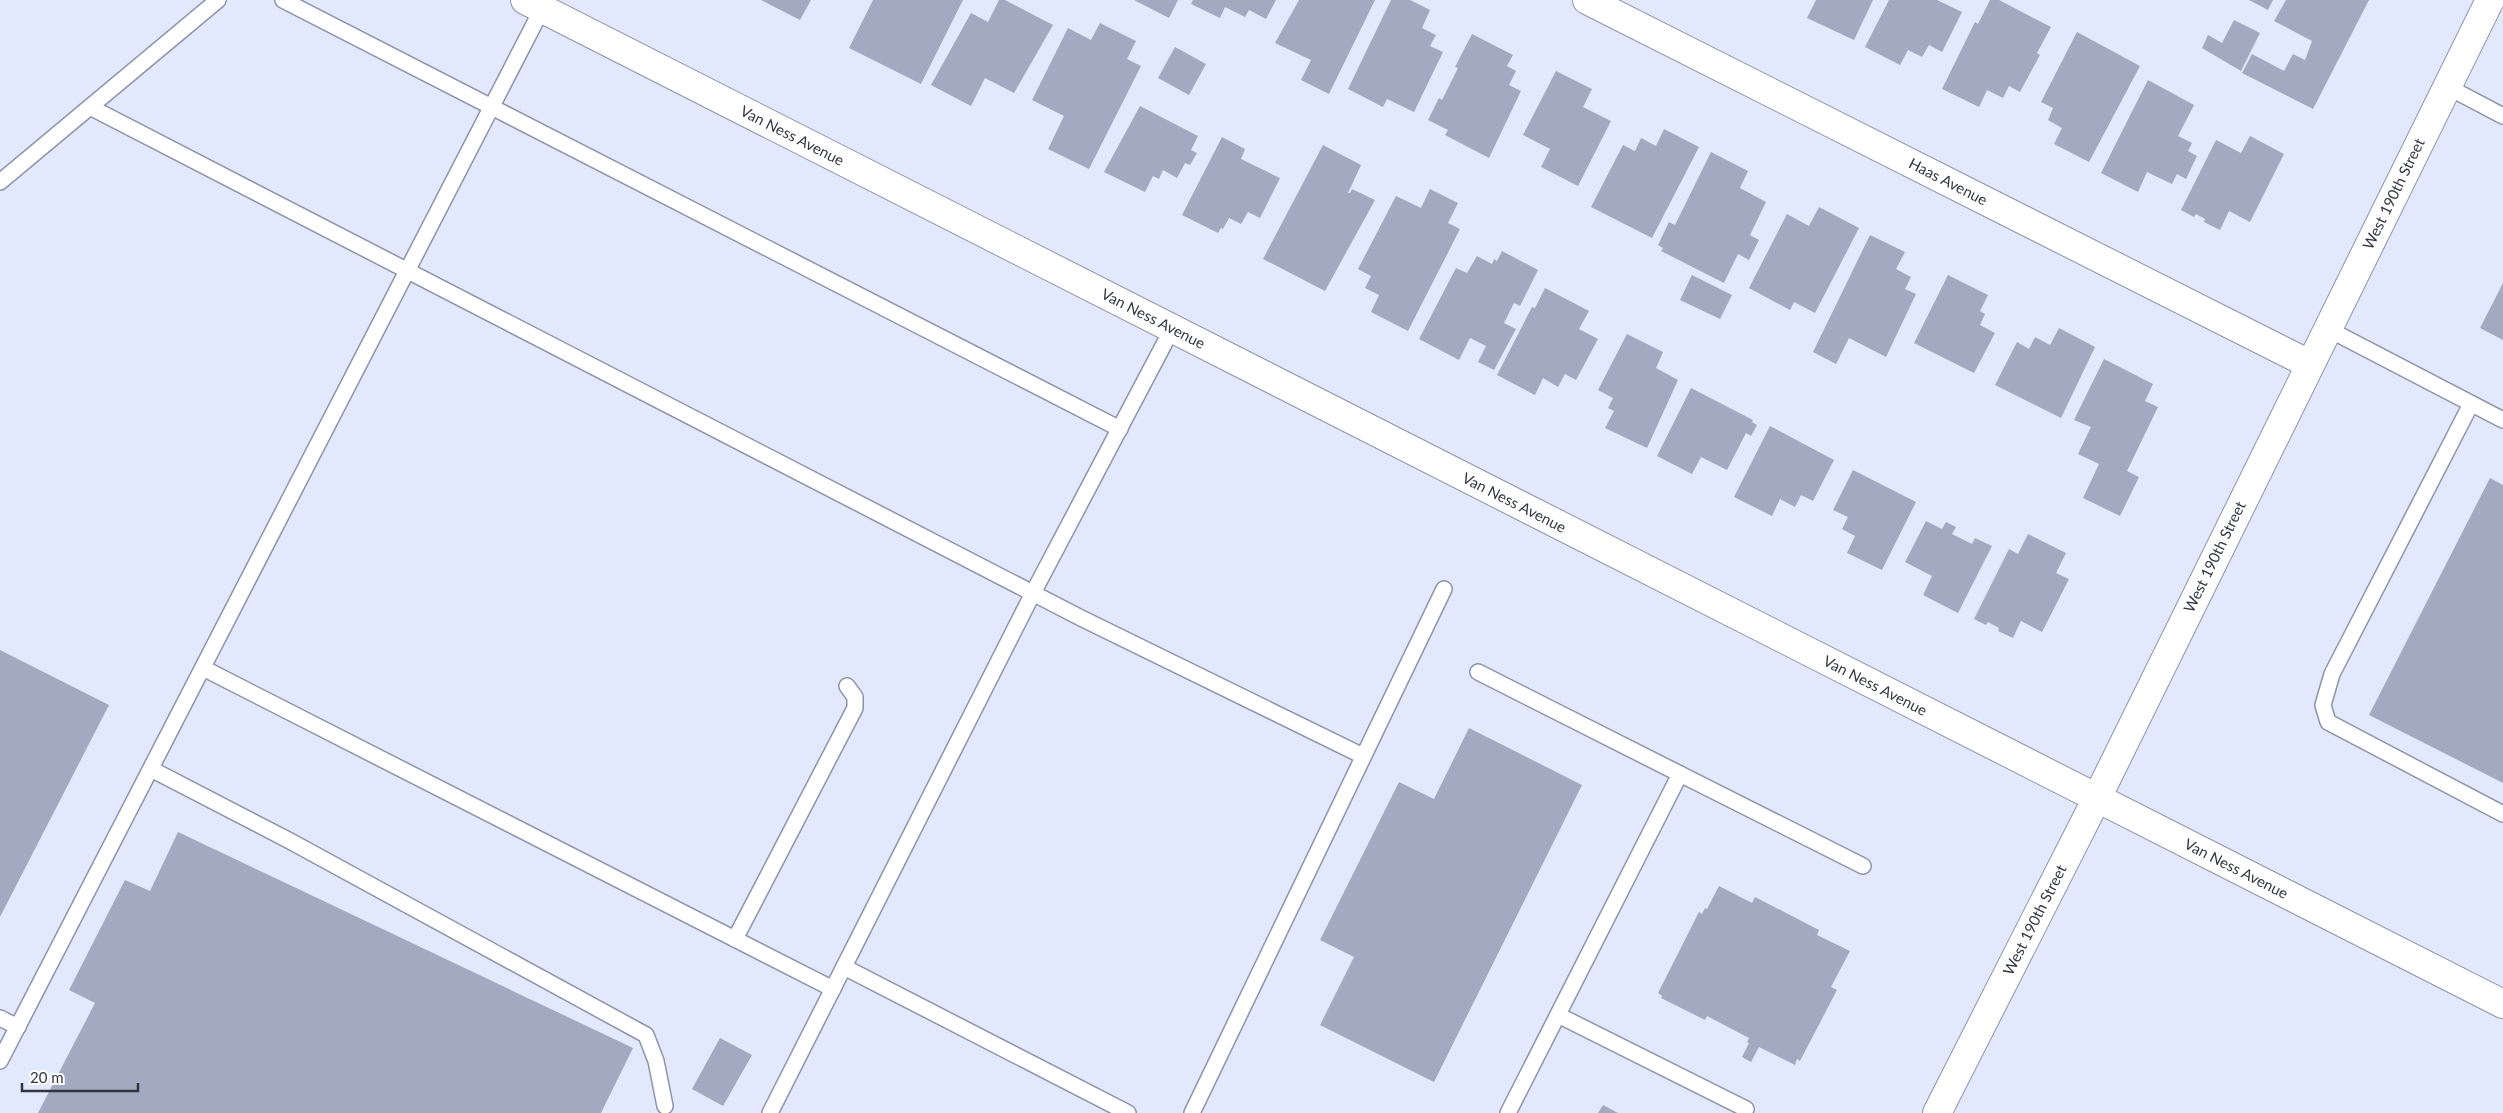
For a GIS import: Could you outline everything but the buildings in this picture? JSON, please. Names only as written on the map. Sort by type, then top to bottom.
[{"type":"main road","name":"Haas Avenue","points":[[1587,0],[2309,364]]},
{"type":"main road","name":"West 190th Street","points":[[1937,1113],[2097,798],[2309,364],[2490,0]]},
{"type":"main road","name":"Van Ness Avenue","points":[[534,4],[2503,1004]]},
{"type":"lane","points":[[0,182],[218,0]]},
{"type":"lane","points":[[283,0],[461,93],[1120,428]]},
{"type":"lane","points":[[0,1062],[491,108],[534,4]]},
{"type":"lane","points":[[2446,86],[2503,116]]},
{"type":"lane","points":[[90,107],[1081,618],[1363,756]]},
{"type":"lane","points":[[770,1113],[1033,593],[1172,329]]},
{"type":"lane","points":[[2328,329],[2503,420]]},
{"type":"lane","points":[[2471,404],[2332,674],[2323,705],[2328,722],[2503,814]]},
{"type":"lane","points":[[1192,1113],[1444,589]]},
{"type":"lane","points":[[203,668],[833,989]]},
{"type":"lane","points":[[1478,672],[1863,866]]},
{"type":"lane","points":[[735,939],[855,708],[855,698],[847,686]]},
{"type":"lane","points":[[150,769],[290,842],[646,1035],[656,1061],[668,1111]]},
{"type":"lane","points":[[1508,1113],[1680,774]]},
{"type":"lane","points":[[844,967],[1128,1113]]},
{"type":"lane","points":[[1558,1015],[1746,1109]]},
{"type":"lane","points":[[0,1018],[18,1027]]}]
